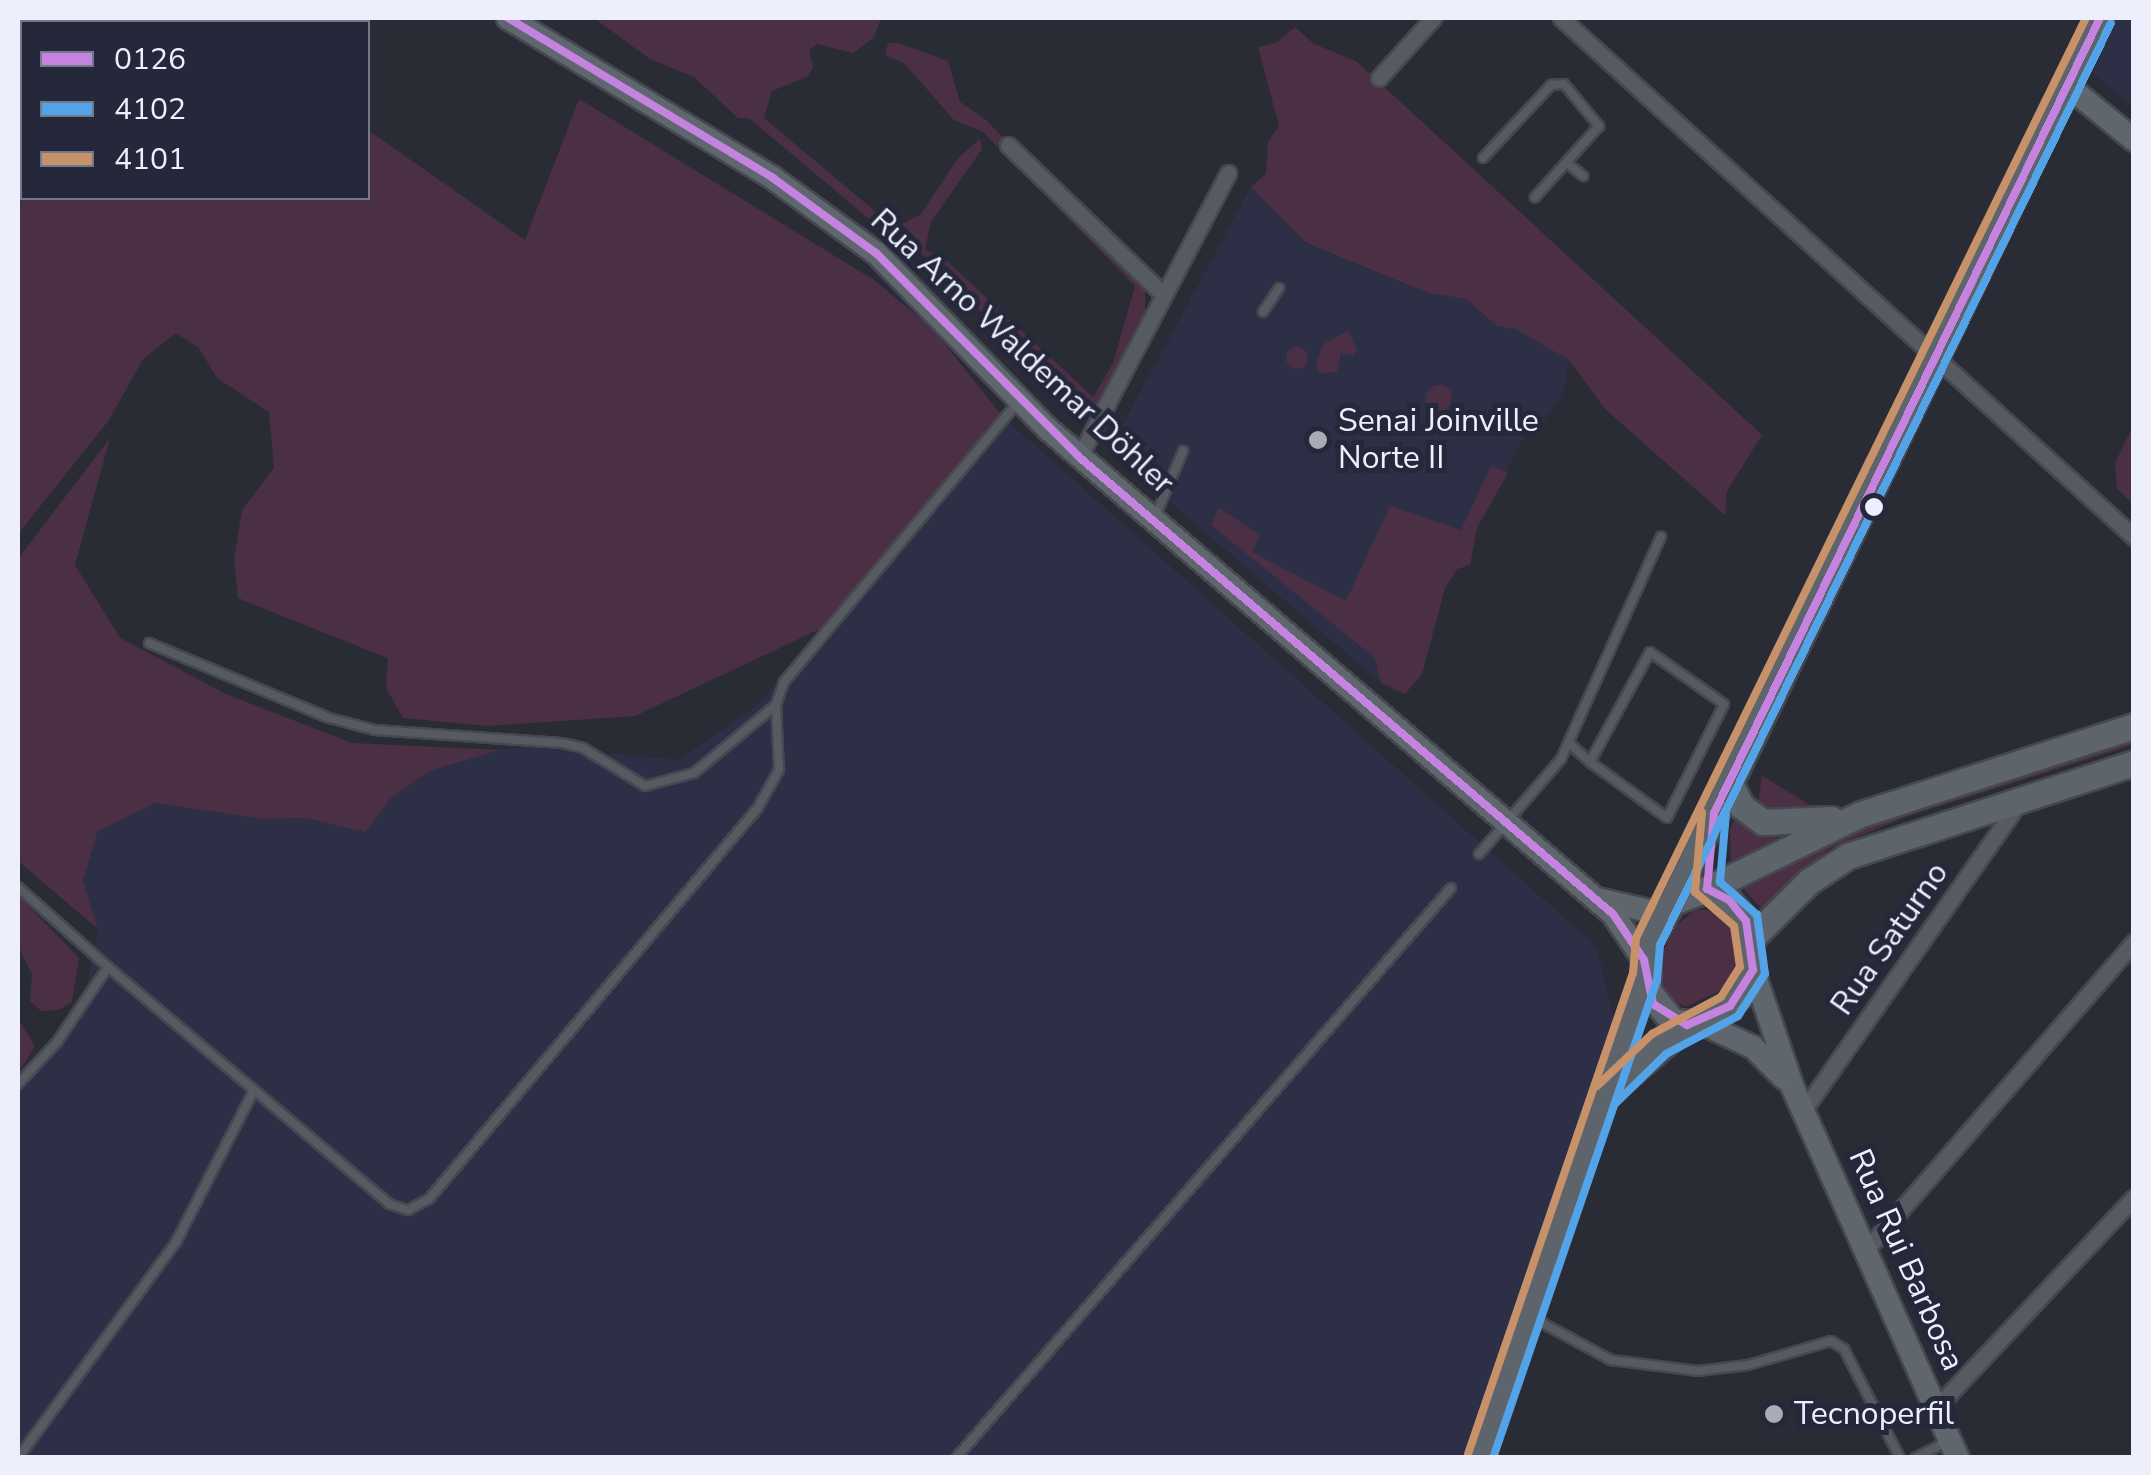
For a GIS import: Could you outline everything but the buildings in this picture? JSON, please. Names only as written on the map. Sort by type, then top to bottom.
[{"type":"main road","name":"Rua Arno Waldemar Döhler","points":[[508,18],[856,237],[933,307],[1019,402],[1078,457],[1594,898],[1628,933],[1644,968]]},
{"type":"main road","points":[[1480,1458],[1667,908],[1938,359],[2100,18]]},
{"type":"main road","points":[[2069,87],[2134,140]]},
{"type":"main road","points":[[1667,908],[1861,814],[2134,726]]},
{"type":"main road","points":[[1753,938],[1808,882],[1848,856],[2134,763]]},
{"type":"main road","points":[[1729,781],[1741,806],[1772,825],[1861,814]]},
{"type":"main road","points":[[1707,889],[1714,813]]},
{"type":"main road","points":[[1606,1095],[1694,1024],[1730,1006],[1753,970],[1753,938],[1739,910],[1707,889]]},
{"type":"main road","name":"Rua Arno Waldemar Döhler","points":[[1594,898],[1667,908]]},
{"type":"main road","points":[[1644,968],[1662,1016],[1694,1024]]},
{"type":"main road","name":"Rua Rui Barbosa","points":[[1753,970],[1803,1111],[1955,1449]]},
{"type":"main road","name":"Rua Rui Barbosa","points":[[1694,1024],[1754,1047],[1794,1088]]},
{"type":"street","points":[[1379,78],[1432,18]]},
{"type":"street","points":[[1562,18],[2134,537]]},
{"type":"street","points":[[1008,145],[1164,295]]},
{"type":"street","points":[[1078,457],[1228,173]]},
{"type":"street","name":"Rua Saturno","points":[[1803,1111],[2021,799]]},
{"type":"street","points":[[1866,1250],[2134,942]]},
{"type":"street","points":[[1936,1408],[2134,1197]]},
{"type":"lane","points":[[1483,158],[1557,83],[1599,122],[1535,197]]},
{"type":"lane","points":[[1567,163],[1583,176]]},
{"type":"lane","points":[[1262,312],[1279,288]]},
{"type":"lane","points":[[18,887],[389,1204],[408,1210],[428,1200],[757,808],[779,770],[776,705],[784,682],[1019,402]]},
{"type":"lane","points":[[1153,521],[1183,451]]},
{"type":"lane","points":[[1479,854],[1570,744],[1661,536]]},
{"type":"lane","points":[[149,643],[329,718],[375,730],[562,743],[583,748],[644,786],[694,773],[776,705]]},
{"type":"lane","points":[[1570,744],[1590,762],[1667,818],[1724,704],[1650,652],[1590,762]]},
{"type":"lane","points":[[956,1458],[1450,888]]},
{"type":"lane","points":[[18,1084],[57,1042],[108,966]]},
{"type":"lane","points":[[18,1458],[176,1242],[254,1090]]},
{"type":"lane","points":[[1529,1316],[1610,1360],[1698,1372],[1748,1365],[1832,1340],[1844,1349],[1900,1458]]},
{"type":"lane","points":[[1915,1458],[1955,1449]]},
{"type":"shaded area","points":[[158,18],[367,18],[260,20]]},
{"type":"shaded area","points":[[594,18],[881,18],[874,37],[853,53],[817,44],[809,50],[813,68],[807,77],[772,91],[764,118],[895,228],[921,214],[958,158],[980,139],[982,149],[931,222],[925,249],[949,263],[1093,397],[1113,363],[1135,286],[983,132],[954,120],[904,63],[885,55],[888,43],[898,43],[948,61],[960,102],[986,120],[1145,282],[1145,315],[1095,415],[902,239],[881,229],[750,119],[738,118],[694,77],[650,59]]},
{"type":"shaded area","points":[[2116,18],[2133,18],[2133,107],[2093,73]]},
{"type":"shaded area","points":[[1295,27],[1314,44],[1356,61],[1762,435],[1727,491],[1725,515],[1605,409],[1569,360],[1516,329],[1497,326],[1466,299],[1428,293],[1306,243],[1251,187],[1266,174],[1268,142],[1279,126],[1258,47],[1276,43]]},
{"type":"shaded area","points":[[579,99],[874,280],[932,328],[1002,416],[824,627],[635,716],[487,726],[403,718],[386,688],[388,658],[238,598],[234,559],[242,510],[274,468],[269,412],[217,378],[199,348],[176,333],[143,359],[109,420],[18,534],[18,205],[22,200],[370,200],[370,131],[525,240]]},
{"type":"shaded area","name":"Senai Joinville Norte II","points":[[1251,187],[1306,244],[1428,293],[1466,299],[1497,326],[1516,328],[1569,360],[1564,391],[1544,421],[1527,431],[1477,528],[1470,565],[1457,569],[1445,588],[1422,674],[1405,694],[1381,683],[1109,450]]},
{"type":"shaded area","points":[[1348,331],[1357,350],[1353,356],[1341,353],[1337,372],[1320,373],[1316,365],[1323,344]]},
{"type":"shaded area","points":[[1297,347],[1305,350],[1305,366],[1297,369],[1289,366],[1286,358],[1289,350]]},
{"type":"shaded area","points":[[1439,385],[1448,389],[1452,398],[1448,407],[1439,411],[1430,407],[1426,398],[1430,389]]},
{"type":"shaded area","points":[[1002,416],[1597,947],[1614,1019],[1463,1457],[18,1458],[18,1094],[80,1022],[98,929],[83,881],[98,831],[156,803],[263,819],[306,818],[364,831],[390,799],[429,771],[500,750],[534,746],[679,760],[757,705]]},
{"type":"shaded area","points":[[2133,426],[2133,504],[2117,489],[2115,463]]},
{"type":"shaded area","points":[[110,438],[75,565],[120,638],[226,694],[352,743],[500,750],[429,771],[390,799],[365,832],[306,818],[263,819],[156,803],[98,831],[83,881],[98,929],[18,861],[18,559]]},
{"type":"shaded area","points":[[1491,466],[1508,473],[1477,528],[1470,565],[1457,569],[1445,588],[1422,674],[1405,694],[1381,683],[1375,658],[1211,525],[1219,508],[1260,535],[1252,552],[1346,601],[1390,506],[1461,530]]},
{"type":"shaded area","points":[[2133,738],[2133,745],[1905,817],[1829,849],[1763,910],[1737,882],[1841,834]]},
{"type":"shaded area","points":[[1762,776],[1815,808],[1776,818],[1758,804]]},
{"type":"shaded area","points":[[1737,816],[1777,838],[1811,831],[1731,868],[1730,829]]},
{"type":"shaded area","points":[[18,895],[79,958],[72,1002],[58,1010],[41,1011],[30,1001],[32,974],[18,947]]},
{"type":"shaded area","points":[[1694,910],[1708,910],[1731,924],[1739,957],[1724,989],[1685,1007],[1662,992],[1660,959],[1673,929]]},
{"type":"shaded area","points":[[18,1019],[35,1046],[18,1073]]},
{"type":"transit line","name":"0126","points":[[508,18],[773,178],[876,253],[1079,457],[1613,914],[1644,960],[1653,1004],[1687,1025],[1730,1006],[1753,970],[1746,921],[1729,900],[1707,889],[1714,813],[2100,18]]},
{"type":"transit line","name":"4101","points":[[1468,1454],[1633,973],[1636,938],[2086,18]]},
{"type":"transit line","name":"4102","points":[[1493,1458],[1657,980],[1660,945],[2111,23]]},
{"type":"transit line","name":"4101","points":[[1597,1086],[1652,1034],[1721,997],[1740,967],[1734,926],[1695,892],[1702,812]]},
{"type":"transit line","name":"4102","points":[[1615,1104],[1666,1054],[1738,1016],[1765,974],[1757,915],[1720,882],[1726,814]]},
{"type":"place","name":"Senai Joinville Norte II","points":[[1318,440]]},
{"type":"place","name":"Tecnoperfil","points":[[1774,1414]]}]
